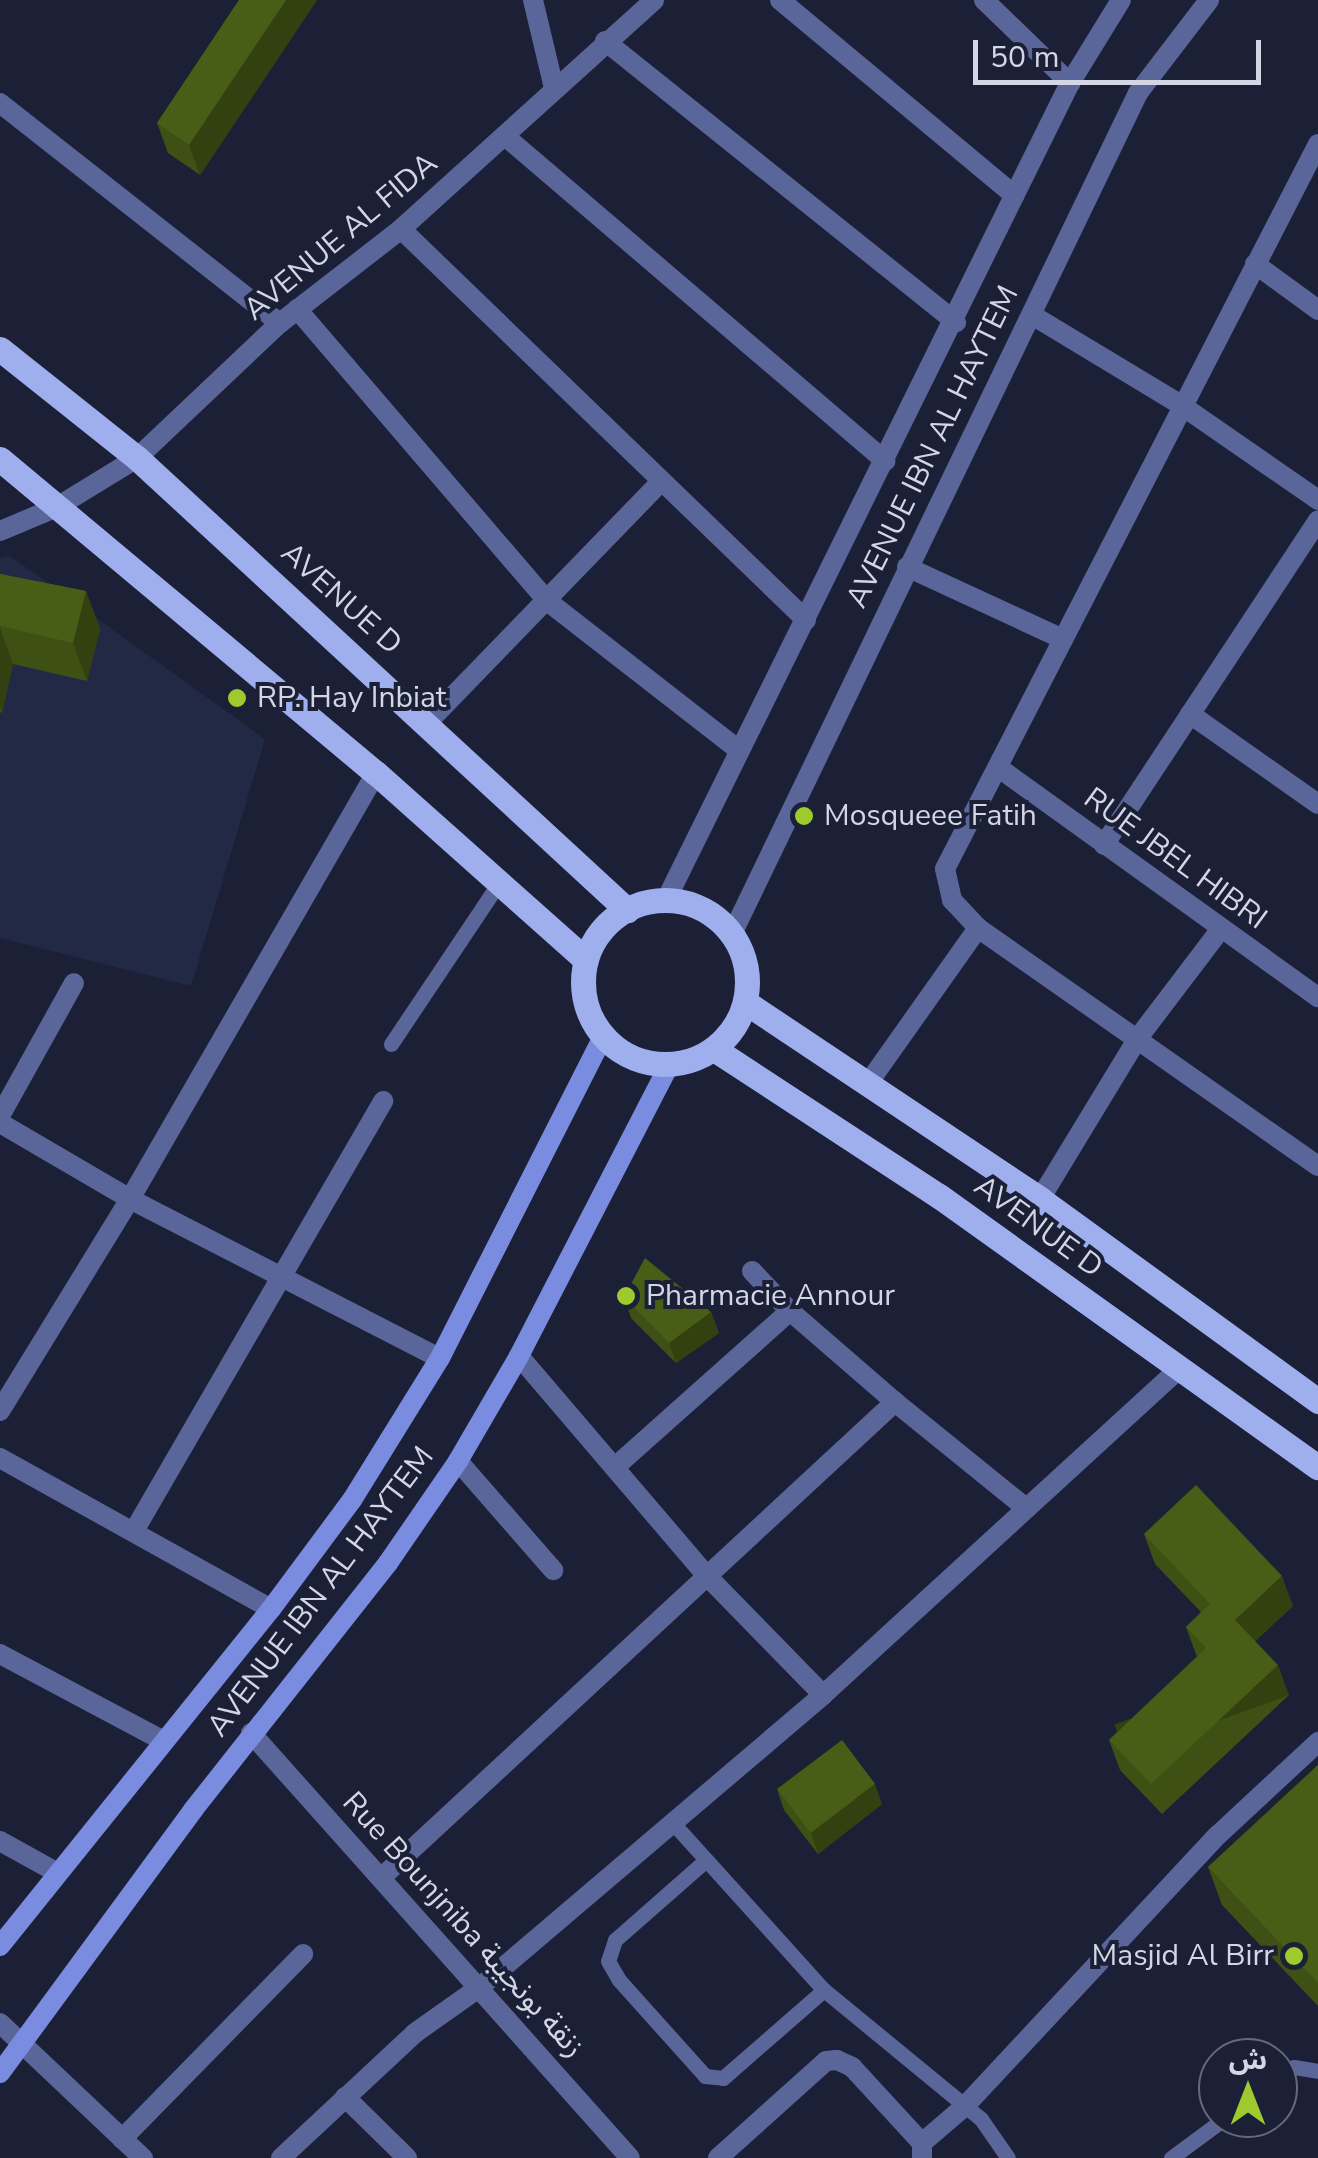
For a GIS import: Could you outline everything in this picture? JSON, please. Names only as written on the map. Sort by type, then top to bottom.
[{"type":"main road","name":"AVENUE D","points":[[0,349],[137,458],[428,722],[627,910]]},
{"type":"main road","points":[[0,459],[376,773],[586,960]]},
{"type":"main road","points":[[666,900],[691,904],[714,916],[732,934],[743,954],[748,978],[745,1002],[734,1028],[714,1048],[670,1064],[646,1062],[622,1052],[604,1036],[589,1014],[583,987],[586,960],[602,931],[627,910],[666,900]]},
{"type":"main road","name":"AVENUE D","points":[[745,1002],[1040,1199],[1318,1401]]},
{"type":"main road","name":"AVENUE IBN AL HAYTEM","points":[[0,1946],[270,1610],[352,1500],[440,1358],[604,1036]]},
{"type":"main road","name":"AVENUE D","points":[[714,1048],[939,1196],[1318,1467]]},
{"type":"main road","name":"AVENUE IBN AL HAYTEM","points":[[0,2073],[251,1734],[388,1563],[458,1461],[519,1356],[670,1064]]},
{"type":"street","points":[[533,0],[554,88]]},
{"type":"street","name":"AVENUE AL FIDA","points":[[0,531],[57,507],[137,458],[280,323],[401,229],[506,137],[604,41],[654,0]]},
{"type":"street","points":[[780,0],[1014,195]]},
{"type":"street","points":[[984,0],[1070,83]]},
{"type":"street","name":"AVENUE IBN AL HAYTEM","points":[[666,900],[956,322],[1070,83],[1121,0]]},
{"type":"street","name":"AVENUE IBN AL HAYTEM","points":[[732,934],[1138,94],[1209,0]]},
{"type":"street","points":[[604,41],[956,322]]},
{"type":"street","points":[[0,103],[280,323]]},
{"type":"street","points":[[506,137],[886,461]]},
{"type":"street","points":[[1317,148],[1181,405],[946,869],[952,900],[978,928],[1318,1166]]},
{"type":"street","points":[[401,229],[806,620]]},
{"type":"street","points":[[1255,264],[1318,310]]},
{"type":"street","points":[[297,309],[546,600],[740,750]]},
{"type":"street","points":[[1032,315],[1181,405],[1318,500]]},
{"type":"street","points":[[428,722],[660,483]]},
{"type":"street","points":[[1104,845],[1318,520]]},
{"type":"street","points":[[907,567],[1064,639]]},
{"type":"street","points":[[1190,714],[1318,804]]},
{"type":"street","name":"RUE JBEL HIBRI","points":[[999,768],[1318,998]]},
{"type":"street","points":[[0,1411],[130,1199],[376,773]]},
{"type":"street","points":[[869,1082],[978,928]]},
{"type":"street","points":[[1040,1199],[1138,1038],[1220,930]]},
{"type":"street","points":[[74,983],[0,1119],[130,1199],[440,1358]]},
{"type":"street","points":[[134,1531],[383,1101]]},
{"type":"street","points":[[752,1271],[790,1311],[894,1402],[1026,1508]]},
{"type":"street","points":[[614,1467],[790,1311]]},
{"type":"street","points":[[519,1356],[708,1577],[822,1695]]},
{"type":"street","points":[[281,2158],[426,2024],[480,1986],[822,1695],[1180,1368]]},
{"type":"street","points":[[381,1878],[894,1402]]},
{"type":"street","points":[[0,1458],[270,1610]]},
{"type":"street","points":[[458,1461],[553,1570]]},
{"type":"street","points":[[0,1654],[162,1740]]},
{"type":"street","name":"Rue Bounjniba زنقة بونجيبة","points":[[251,1734],[630,2158]]},
{"type":"street","points":[[718,2158],[826,2061],[852,2067],[922,2150],[1218,1834],[1318,1742]]},
{"type":"street","points":[[0,1840],[56,1872]]},
{"type":"street","points":[[122,2139],[303,1954]]},
{"type":"street","points":[[0,2024],[143,2158]]},
{"type":"street","points":[[345,2096],[406,2158]]},
{"type":"lane","points":[[391,1044],[500,881]]},
{"type":"lane","points":[[672,1822],[824,1990],[966,2106],[1008,2158]]},
{"type":"lane","points":[[706,1860],[615,1940],[608,1960],[619,1980],[705,2076],[722,2078],[824,1990]]},
{"type":"lane","points":[[1178,2156],[1200,2138]]},
{"type":"shaded area","points":[[10,556],[265,739],[191,986],[0,938],[0,558]]},
{"type":"building","points":[[239,0],[286,0],[189,145],[157,123]]},
{"type":"building","points":[[0,574],[86,591],[73,643],[0,626]]},
{"type":"building","points":[[645,1258],[711,1312],[669,1343],[624,1297]]},
{"type":"building","points":[[1196,1485],[1282,1576],[1235,1620],[1278,1665],[1151,1784],[1109,1740],[1206,1648],[1186,1627],[1210,1604],[1144,1534]]},
{"type":"building","points":[[842,1740],[875,1784],[810,1833],[777,1789]]},
{"type":"building","points":[[1318,1765],[1318,1983],[1208,1867]]},
{"type":"place","name":"RP. Hay Inbiat","points":[[237,698]]},
{"type":"place","name":"Mosqueee Fatih","points":[[804,816]]},
{"type":"place","name":"Pharmacie Annour","points":[[626,1296]]},
{"type":"place","name":"Masjid Al Birr","points":[[1294,1956]]}]
